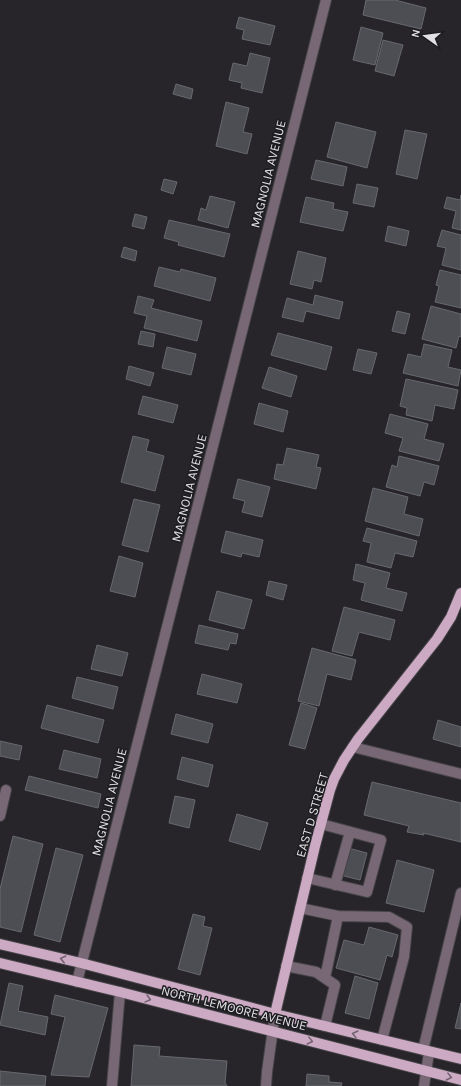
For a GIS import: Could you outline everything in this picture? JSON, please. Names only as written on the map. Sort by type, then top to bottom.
[{"type":"main road","name":"EAST D STREET","points":[[275,1014],[307,878],[334,779],[353,747],[437,639],[451,617],[461,593]]},
{"type":"main road","name":"NORTH LEMOORE AVENUE","points":[[0,944],[81,963],[275,1014],[461,1059]]},
{"type":"main road","name":"NORTH LEMOORE AVENUE","points":[[0,963],[120,992],[461,1080]]},
{"type":"street","name":"MAGNOLIA AVENUE","points":[[77,982],[326,0]]},
{"type":"street","points":[[353,747],[461,774]]},
{"type":"street","points":[[0,816],[6,790]]},
{"type":"street","points":[[307,878],[367,892],[381,840],[321,824]]},
{"type":"street","points":[[335,884],[350,832]]},
{"type":"street","points":[[424,1086],[426,1051],[461,893]]},
{"type":"street","points":[[300,908],[338,916],[389,917],[407,927],[404,957],[382,1040]]},
{"type":"street","points":[[325,978],[338,916]]},
{"type":"street","points":[[286,966],[316,972],[335,985],[325,1026]]},
{"type":"street","points":[[112,1086],[120,992]]},
{"type":"street","name":"EAST D STREET","points":[[266,1086],[275,1014]]},
{"type":"building","points":[[366,0],[395,0],[426,8],[421,29],[363,15]]},
{"type":"building","points":[[239,17],[275,26],[270,45],[242,39],[244,30],[236,28]]},
{"type":"building","points":[[361,27],[383,33],[375,65],[353,60]]},
{"type":"building","points":[[383,40],[403,45],[394,76],[375,71]]},
{"type":"building","points":[[250,53],[270,58],[262,93],[241,88],[242,83],[229,80],[233,63],[247,66]]},
{"type":"building","points":[[176,84],[193,89],[191,99],[173,94]]},
{"type":"building","points":[[226,102],[249,108],[243,132],[252,134],[247,154],[216,146]]},
{"type":"building","points":[[336,122],[376,132],[367,168],[327,157]]},
{"type":"building","points":[[405,130],[427,134],[417,179],[396,174]]},
{"type":"building","points":[[316,160],[347,167],[343,186],[311,179]]},
{"type":"building","points":[[164,179],[177,182],[173,194],[161,190]]},
{"type":"building","points":[[357,184],[378,188],[374,207],[353,203]]},
{"type":"building","points":[[461,195],[461,230],[452,228],[456,211],[444,208],[447,197],[460,200]]},
{"type":"building","points":[[210,196],[235,202],[228,228],[198,220],[201,208],[206,210]]},
{"type":"building","points":[[306,197],[334,203],[333,209],[348,212],[343,231],[300,222]]},
{"type":"building","points":[[135,214],[147,217],[144,229],[132,226]]},
{"type":"building","points":[[169,220],[230,234],[224,257],[178,245],[179,242],[164,238]]},
{"type":"building","points":[[388,226],[409,231],[406,246],[385,241]]},
{"type":"building","points":[[442,230],[461,235],[461,270],[442,265],[446,248],[437,246]]},
{"type":"building","points":[[124,247],[137,251],[135,261],[121,257]]},
{"type":"building","points":[[298,251],[326,258],[321,282],[314,280],[312,289],[290,284]]},
{"type":"building","points":[[159,267],[180,272],[181,269],[216,278],[210,301],[154,286]]},
{"type":"building","points":[[440,270],[461,275],[461,308],[435,302],[439,286],[436,285]]},
{"type":"building","points":[[315,295],[343,302],[339,319],[306,311],[303,322],[282,317],[287,298],[313,305]]},
{"type":"building","points":[[138,296],[154,300],[151,308],[202,321],[197,341],[144,328],[147,316],[134,313]]},
{"type":"building","points":[[431,306],[461,314],[461,337],[459,336],[456,348],[422,339]]},
{"type":"building","points":[[397,311],[410,314],[405,334],[392,331]]},
{"type":"building","points":[[141,331],[155,334],[153,347],[138,344]]},
{"type":"building","points":[[278,333],[332,347],[326,370],[271,355]]},
{"type":"building","points":[[424,344],[452,350],[448,367],[461,370],[458,386],[403,373],[408,354],[421,357]]},
{"type":"building","points":[[167,347],[196,354],[191,375],[162,368]]},
{"type":"building","points":[[358,349],[377,353],[371,374],[353,370]]},
{"type":"building","points":[[129,366],[154,373],[150,386],[126,379]]},
{"type":"building","points":[[269,367],[297,376],[291,397],[262,388]]},
{"type":"building","points":[[406,379],[458,390],[454,409],[435,405],[432,421],[406,415],[407,408],[400,406]]},
{"type":"building","points":[[143,396],[178,405],[173,423],[138,414]]},
{"type":"building","points":[[259,403],[288,411],[283,432],[254,424]]},
{"type":"building","points":[[390,414],[428,424],[424,439],[444,444],[439,461],[399,451],[403,438],[385,433]]},
{"type":"building","points":[[133,436],[149,440],[146,451],[164,456],[155,491],[121,482]]},
{"type":"building","points":[[287,448],[319,455],[316,467],[321,468],[316,489],[274,479],[277,464],[283,465]]},
{"type":"building","points":[[399,456],[439,466],[434,485],[424,482],[420,496],[386,487],[392,465],[397,467]]},
{"type":"building","points":[[238,479],[270,487],[262,517],[242,512],[245,501],[233,498]]},
{"type":"building","points":[[373,488],[408,497],[404,514],[423,519],[419,536],[365,521]]},
{"type":"building","points":[[134,499],[160,505],[148,552],[122,545]]},
{"type":"building","points":[[367,528],[417,541],[413,557],[395,553],[391,568],[367,562],[371,543],[363,541]]},
{"type":"building","points":[[226,531],[263,540],[259,557],[242,553],[241,557],[221,552]]},
{"type":"building","points":[[119,556],[143,563],[135,597],[110,591]]},
{"type":"building","points":[[356,564],[390,573],[386,588],[407,593],[402,611],[361,600],[365,583],[353,580]]},
{"type":"building","points":[[269,581],[287,585],[283,600],[266,595]]},
{"type":"building","points":[[217,591],[252,600],[244,629],[209,620]]},
{"type":"building","points":[[344,607],[395,620],[390,640],[359,632],[352,656],[332,651]]},
{"type":"building","points":[[199,625],[238,634],[236,644],[230,643],[228,650],[195,643]]},
{"type":"building","points":[[97,645],[128,653],[122,676],[91,669]]},
{"type":"building","points":[[312,648],[356,660],[351,680],[327,674],[319,706],[298,701]]},
{"type":"building","points":[[202,674],[242,684],[237,703],[197,694]]},
{"type":"building","points":[[77,677],[118,687],[113,709],[72,698]]},
{"type":"building","points":[[301,703],[317,708],[305,749],[289,745]]},
{"type":"building","points":[[47,705],[104,720],[98,743],[41,728]]},
{"type":"building","points":[[176,714],[213,724],[208,743],[171,734]]},
{"type":"building","points":[[438,720],[461,727],[461,747],[433,739]]},
{"type":"building","points":[[0,741],[22,746],[19,760],[0,756]]},
{"type":"building","points":[[64,750],[101,759],[97,778],[59,769]]},
{"type":"building","points":[[182,757],[213,765],[208,787],[177,779]]},
{"type":"building","points":[[29,776],[101,794],[98,808],[25,790]]},
{"type":"building","points":[[372,782],[461,803],[461,842],[423,833],[424,835],[407,832],[409,826],[364,815]]},
{"type":"building","points":[[175,796],[195,800],[189,828],[169,823]]},
{"type":"building","points":[[237,814],[268,823],[260,850],[229,841]]},
{"type":"building","points":[[13,836],[43,844],[21,932],[0,927],[0,889]]},
{"type":"building","points":[[56,848],[83,855],[60,942],[34,935]]},
{"type":"building","points":[[348,848],[367,853],[360,880],[340,875]]},
{"type":"building","points":[[397,860],[434,870],[424,912],[386,903]]},
{"type":"building","points":[[193,914],[205,917],[203,926],[212,928],[200,975],[178,969]]},
{"type":"building","points":[[369,927],[398,935],[392,957],[387,955],[380,980],[336,968],[344,940],[364,945]]},
{"type":"building","points":[[355,976],[378,983],[369,1019],[345,1013]]},
{"type":"building","points":[[9,983],[23,986],[18,1011],[48,1017],[45,1035],[0,1025]]},
{"type":"building","points":[[55,995],[108,1008],[89,1077],[51,1075],[65,1017],[51,1014]]},
{"type":"building","points":[[461,1003],[461,1029],[455,1028]]},
{"type":"building","points":[[134,1045],[160,1047],[159,1056],[227,1061],[225,1083],[227,1086],[131,1086]]},
{"type":"building","points":[[0,1071],[46,1076],[45,1086],[0,1086]]},
{"type":"building","points":[[307,1074],[329,1076],[329,1082],[342,1083],[341,1086],[306,1086]]}]
